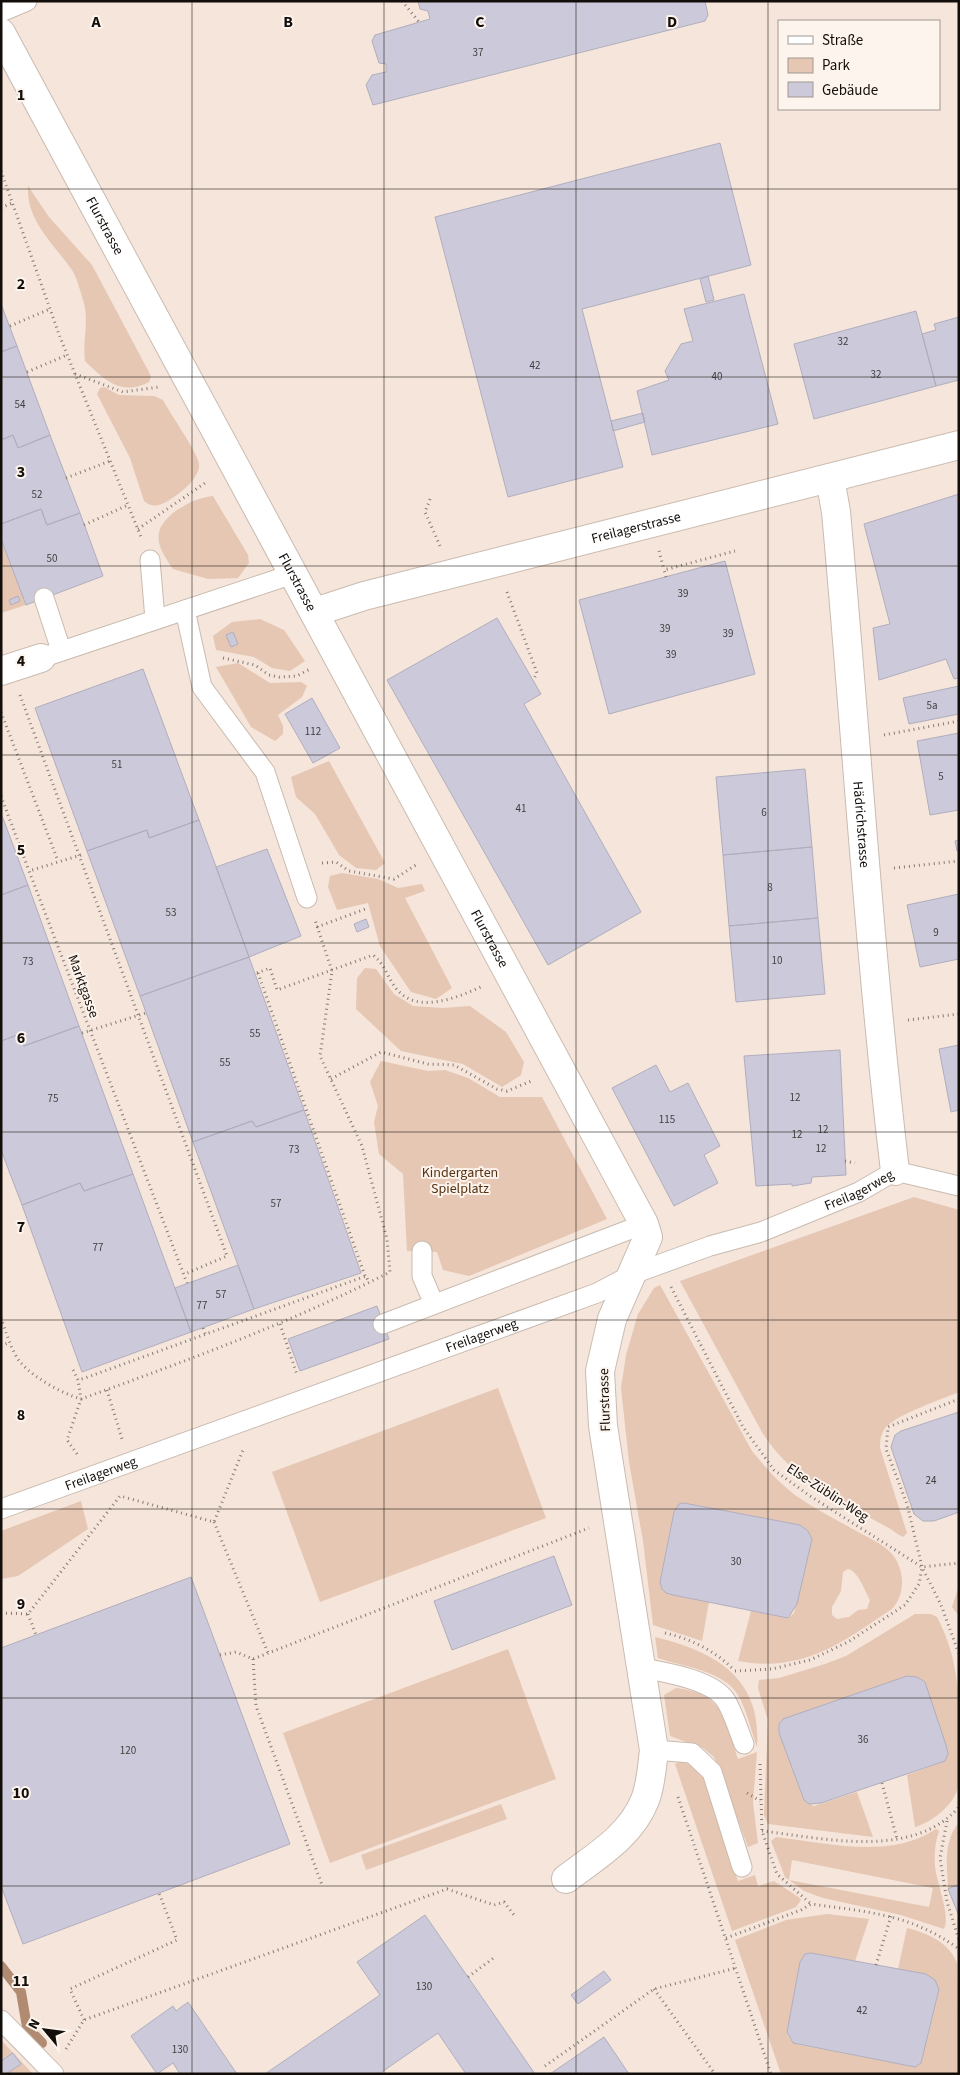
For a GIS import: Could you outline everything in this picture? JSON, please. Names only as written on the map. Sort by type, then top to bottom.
[{"type":"street","name":"Flurstrasse","points":[[1,34],[315,612],[644,1224],[648,1237],[612,1319],[600,1371],[603,1426],[654,1750],[645,1800],[629,1828],[610,1846],[566,1879]]},
{"type":"street","name":"Freilagerstrasse","points":[[315,612],[364,596],[959,445]]},
{"type":"street","name":"Hädrichstrasse","points":[[830,478],[836,512],[878,1023],[895,1171]]},
{"type":"street","points":[[1,671],[51,654]]},
{"type":"lane","points":[[1,12],[27,1]]},
{"type":"lane","points":[[150,560],[156,619]]},
{"type":"lane","points":[[44,598],[51,654],[293,574]]},
{"type":"lane","points":[[185,610],[202,687],[265,772],[307,898]]},
{"type":"lane","name":"Freilagerweg","points":[[1,1509],[597,1293],[633,1274],[710,1246],[761,1232],[859,1192],[895,1171],[959,1186]]},
{"type":"lane","points":[[383,1324],[644,1224]]},
{"type":"lane","points":[[422,1252],[422,1276],[434,1304]]},
{"type":"lane","points":[[642,1668],[679,1674],[707,1686],[726,1699],[744,1744]]},
{"type":"lane","points":[[654,1750],[692,1753],[712,1772],[742,1868]]},
{"type":"lane","points":[[1,2020],[51,2073]]},
{"type":"path","points":[[402,1],[419,22]]},
{"type":"path","points":[[1,171],[14,202],[67,355],[150,560]]},
{"type":"path","points":[[1,208],[14,202]]},
{"type":"path","points":[[10,326],[50,310]]},
{"type":"path","points":[[27,372],[67,355]]},
{"type":"path","points":[[75,374],[123,392],[144,391],[166,385]]},
{"type":"path","points":[[66,478],[110,461]]},
{"type":"path","points":[[138,529],[215,476]]},
{"type":"path","points":[[430,500],[425,512],[443,553]]},
{"type":"path","points":[[84,525],[128,505]]},
{"type":"path","points":[[664,570],[735,551]]},
{"type":"path","points":[[661,560],[666,576]]},
{"type":"path","points":[[504,584],[536,673],[533,680]]},
{"type":"path","points":[[196,656],[219,656],[229,660],[244,661],[255,665],[269,675],[279,678],[297,676],[312,668]]},
{"type":"path","points":[[25,710],[81,855],[227,1256],[184,1274]]},
{"type":"path","points":[[1,712],[58,861]]},
{"type":"path","points":[[856,740],[959,721]]},
{"type":"path","name":"Marktgasse","points":[[1,796],[89,1031],[187,1283]]},
{"type":"path","points":[[29,871],[81,855]]},
{"type":"path","points":[[866,872],[959,861]]},
{"type":"path","points":[[296,864],[336,862],[350,871],[394,879],[417,864]]},
{"type":"path","points":[[1,1318],[20,1362],[60,1393],[80,1399],[233,1344],[390,1272],[387,1239],[362,1146],[320,1056],[332,971],[307,898]]},
{"type":"path","points":[[317,927],[368,908]]},
{"type":"path","points":[[369,1283],[257,973],[270,968],[278,990],[373,955],[382,963],[394,986],[409,998],[427,1003],[451,1000],[491,982]]},
{"type":"path","points":[[82,1033],[146,1013]]},
{"type":"path","points":[[878,1023],[959,1014]]},
{"type":"path","points":[[331,1078],[381,1052],[428,1064],[454,1065],[497,1089],[507,1091],[541,1077]]},
{"type":"path","points":[[78,1380],[206,1336],[366,1276]]},
{"type":"path","name":"Else-Züblin-Weg","points":[[667,1278],[743,1427],[774,1470],[810,1496],[922,1567]]},
{"type":"path","points":[[203,1328],[206,1336]]},
{"type":"path","points":[[1,1346],[10,1342]]},
{"type":"path","points":[[73,1370],[78,1380],[80,1399],[68,1440],[78,1456]]},
{"type":"path","points":[[107,1390],[122,1440],[116,1442]]},
{"type":"path","points":[[959,1399],[888,1427],[886,1449],[907,1504],[922,1567],[941,1605],[959,1654]]},
{"type":"path","points":[[256,1417],[214,1522],[268,1653]]},
{"type":"path","points":[[28,1614],[120,1496],[214,1522]]},
{"type":"path","points":[[220,1655],[236,1652],[252,1659],[594,1526]]},
{"type":"path","points":[[922,1567],[959,1563]]},
{"type":"path","points":[[736,1671],[772,1669],[810,1660],[848,1642],[905,1605],[919,1584],[922,1567]]},
{"type":"path","points":[[1,1613],[28,1614]]},
{"type":"path","points":[[28,1614],[36,1635]]},
{"type":"path","points":[[252,1659],[256,1706],[322,1885]]},
{"type":"path","points":[[882,1783],[897,1839]]},
{"type":"path","points":[[678,1796],[771,2074]]},
{"type":"path","points":[[762,1830],[877,1842],[926,1831],[948,1820],[959,1807]]},
{"type":"path","points":[[948,1820],[940,1858],[947,1902],[959,1940]]},
{"type":"path","points":[[51,2073],[84,2020],[446,1889],[494,1905],[504,1902],[514,1915]]},
{"type":"path","points":[[84,2020],[70,1989],[177,1940],[159,1893]]},
{"type":"path","points":[[726,1938],[801,1910],[811,1904],[891,1916],[937,1933],[959,1949]]},
{"type":"path","points":[[876,1965],[891,1916]]},
{"type":"path","points":[[468,1977],[495,1958]]},
{"type":"path","points":[[545,2066],[654,1989],[736,1968]]},
{"type":"path","points":[[654,1989],[715,2074]]},
{"type":"green space","points":[[28,186],[49,217],[92,265],[151,376],[149,382],[139,386],[122,387],[107,380],[85,361],[86,315],[78,284],[72,270],[36,221],[29,199]]},
{"type":"green space","points":[[104,387],[119,395],[154,396],[163,400],[194,451],[199,464],[196,475],[188,486],[168,501],[156,506],[144,501],[130,458],[97,394],[100,388]]},
{"type":"green space","points":[[213,496],[248,555],[249,563],[238,578],[208,579],[173,569],[160,545],[159,531],[168,517],[190,503]]},
{"type":"green space","points":[[1,539],[26,605],[1,613]]},
{"type":"green space","points":[[260,619],[284,630],[305,661],[290,671],[272,668],[254,657],[216,650],[213,636],[232,622]]},
{"type":"green space","points":[[238,663],[270,683],[301,682],[307,686],[302,697],[278,715],[283,726],[283,734],[275,741],[251,727],[216,667]]},
{"type":"green space","points":[[329,761],[385,863],[376,870],[356,868],[339,855],[315,814],[296,797],[291,777]]},
{"type":"green space","points":[[342,873],[378,879],[398,888],[422,884],[425,891],[405,898],[452,988],[436,999],[411,992],[380,946],[368,903],[337,910],[328,887],[330,876]]},
{"type":"green space","points":[[365,968],[376,969],[394,994],[413,1006],[443,1008],[470,1006],[506,1032],[524,1062],[521,1075],[502,1087],[463,1064],[401,1051],[356,1009],[357,978]]},
{"type":"green space","name":"Kindergarten Spielplatz","points":[[381,1061],[428,1071],[445,1070],[468,1078],[500,1097],[542,1097],[607,1219],[469,1276],[443,1270],[437,1252],[407,1251],[403,1174],[379,1154],[374,1122],[378,1106],[370,1082]]},
{"type":"green space","points":[[914,1197],[959,1210],[959,1392],[921,1407],[893,1421],[882,1433],[880,1448],[907,1533],[903,1537],[819,1488],[789,1465],[776,1451],[763,1434],[680,1281]]},
{"type":"green space","points":[[660,1285],[752,1451],[767,1469],[795,1495],[876,1541],[896,1559],[902,1581],[902,1589],[897,1603],[892,1609],[838,1644],[802,1659],[782,1663],[761,1664],[738,1661],[751,1611],[788,1618],[794,1613],[812,1539],[808,1531],[800,1525],[684,1503],[679,1504],[674,1512],[660,1582],[666,1593],[709,1602],[702,1641],[653,1625],[643,1541],[629,1462],[621,1388],[626,1355],[638,1314],[654,1288]],"holes":[[[848,1569],[858,1577],[870,1600],[867,1609],[858,1610],[849,1617],[837,1619],[832,1615],[832,1607],[841,1591],[843,1572]]]},
{"type":"green space","points":[[498,1388],[546,1518],[320,1602],[272,1472]]},
{"type":"green space","points":[[81,1501],[88,1529],[18,1576],[1,1579],[1,1531]]},
{"type":"green space","points":[[959,1586],[959,1616],[952,1607]]},
{"type":"green space","points":[[915,1614],[931,1614],[937,1617],[945,1633],[954,1665],[959,1713],[959,1773],[958,1787],[952,1800],[935,1817],[915,1827],[907,1775],[945,1761],[948,1754],[925,1682],[917,1677],[907,1676],[782,1720],[779,1724],[779,1733],[804,1800],[814,1806],[857,1792],[873,1837],[768,1824],[764,1815],[768,1720],[758,1688],[759,1680],[779,1678],[846,1656]]},
{"type":"green space","points":[[655,1637],[697,1651],[715,1660],[731,1672],[743,1686],[752,1703],[757,1723],[757,1747],[744,1707],[738,1695],[731,1687],[723,1680],[702,1670],[658,1658]]},
{"type":"green space","points":[[508,1649],[556,1779],[330,1863],[283,1733]]},
{"type":"green space","points":[[676,1688],[692,1691],[713,1702],[726,1721],[738,1759],[757,1752],[753,1802],[758,1843],[748,1847],[714,1757],[703,1748],[670,1736],[664,1695]]},
{"type":"green space","points":[[680,1762],[694,1765],[702,1772],[738,1881],[755,1875],[758,1886],[774,1881],[800,1898],[801,1900],[796,1907],[732,1931],[675,1764]]},
{"type":"green space","points":[[501,1804],[507,1819],[366,1870],[361,1855]]},
{"type":"green space","points":[[959,1822],[959,1884],[948,1889],[948,1846],[950,1838]]},
{"type":"green space","points":[[936,1829],[939,1831],[935,1862],[946,1916],[944,1929],[901,1915],[823,1898],[804,1891],[789,1880],[785,1877],[771,1841],[776,1837],[858,1847],[879,1847],[899,1844],[918,1838]],"holes":[[[792,1860],[933,1888],[929,1907],[789,1880]]]},
{"type":"green space","points":[[827,1914],[869,1919],[855,1961],[811,1953],[805,1954],[800,1962],[787,2032],[790,2039],[800,2045],[915,2067],[921,2063],[939,1989],[898,1969],[907,1928],[930,1936],[943,1944],[949,1949],[957,1963],[959,2074],[781,2074],[735,1940],[786,1920]]},
{"type":"green space","points":[[1,2040],[33,2074],[1,2074]]},
{"type":"building","points":[[418,1],[705,1],[708,15],[705,21],[373,105],[366,85],[372,75],[386,72],[386,64],[379,63],[372,41],[375,35],[430,19],[428,11],[420,9]]},
{"type":"building","points":[[720,143],[751,265],[582,309],[623,467],[508,497],[435,217]]},
{"type":"building","points":[[708,276],[714,300],[706,302],[700,279]]},
{"type":"building","points":[[744,294],[778,424],[652,455],[637,391],[669,380],[665,371],[681,344],[693,341],[684,309]]},
{"type":"building","points":[[1,304],[17,346],[1,352]]},
{"type":"building","points":[[916,311],[936,386],[814,419],[794,344]]},
{"type":"building","points":[[959,317],[959,380],[936,386],[922,334],[936,330],[934,324]]},
{"type":"building","points":[[17,346],[50,435],[18,448],[13,435],[1,440],[1,352]]},
{"type":"building","points":[[643,413],[645,422],[613,431],[611,421]]},
{"type":"building","points":[[13,435],[18,448],[50,435],[80,513],[47,525],[41,509],[1,524],[1,440]]},
{"type":"building","points":[[959,494],[959,678],[954,679],[946,659],[879,680],[873,628],[890,624],[864,524]]},
{"type":"building","points":[[41,509],[47,525],[80,513],[103,576],[26,605],[1,539],[1,524]]},
{"type":"building","points":[[725,561],[755,674],[609,714],[579,600]]},
{"type":"building","points":[[18,596],[20,601],[11,605],[9,600]]},
{"type":"building","points":[[497,618],[541,694],[524,704],[641,912],[548,965],[387,680]]},
{"type":"building","points":[[233,632],[238,644],[231,647],[226,635]]},
{"type":"building","points":[[143,669],[199,820],[149,838],[147,830],[87,851],[35,708]]},
{"type":"building","points":[[959,686],[959,714],[909,724],[903,698]]},
{"type":"building","points":[[312,698],[340,748],[313,763],[285,714]]},
{"type":"building","points":[[959,733],[959,810],[930,815],[917,741]]},
{"type":"building","points":[[805,769],[812,847],[723,855],[716,777]]},
{"type":"building","points":[[1,813],[28,885],[1,895]]},
{"type":"building","points":[[199,820],[249,957],[140,996],[87,851],[147,830],[149,838]]},
{"type":"building","points":[[959,840],[959,851],[957,851],[955,841]]},
{"type":"building","points":[[812,847],[818,918],[729,926],[723,855]]},
{"type":"building","points":[[267,849],[301,936],[249,957],[216,867]]},
{"type":"building","points":[[28,885],[79,1026],[24,1046],[20,1034],[1,1041],[1,895]]},
{"type":"building","points":[[959,894],[959,959],[920,967],[907,905]]},
{"type":"building","points":[[818,918],[825,994],[736,1002],[729,926]]},
{"type":"building","points":[[366,919],[369,927],[357,932],[354,924]]},
{"type":"building","points":[[249,957],[304,1110],[256,1127],[252,1121],[193,1142],[140,996]]},
{"type":"building","points":[[79,1026],[133,1174],[84,1191],[80,1183],[22,1205],[1,1150],[1,1041],[20,1034],[24,1046]]},
{"type":"building","points":[[959,1045],[959,1110],[951,1112],[939,1049]]},
{"type":"building","points":[[840,1050],[846,1175],[812,1177],[811,1183],[792,1186],[792,1184],[756,1186],[744,1056]]},
{"type":"building","points":[[656,1065],[670,1092],[688,1083],[720,1146],[704,1155],[718,1183],[674,1206],[612,1088]]},
{"type":"building","points":[[304,1110],[361,1273],[254,1309],[193,1142],[252,1121],[256,1127]]},
{"type":"building","points":[[133,1174],[191,1332],[82,1372],[22,1205],[80,1183],[84,1191]]},
{"type":"building","points":[[238,1265],[254,1309],[191,1332],[175,1288]]},
{"type":"building","points":[[377,1306],[389,1339],[300,1371],[288,1339]]},
{"type":"building","points":[[959,1412],[959,1512],[934,1521],[923,1521],[914,1514],[891,1447],[895,1435],[901,1431]]},
{"type":"building","points":[[684,1503],[800,1525],[808,1531],[812,1539],[797,1604],[788,1618],[673,1595],[666,1593],[662,1589],[660,1582],[674,1512],[679,1504]]},
{"type":"building","points":[[554,1556],[572,1605],[452,1650],[434,1601]]},
{"type":"building","points":[[191,1577],[290,1844],[23,1944],[1,1886],[1,1648]]},
{"type":"building","points":[[907,1676],[917,1677],[925,1682],[946,1745],[948,1754],[945,1761],[821,1803],[809,1804],[804,1800],[779,1733],[779,1724],[783,1719]]},
{"type":"building","points":[[959,1884],[959,1916],[948,1889]]},
{"type":"building","points":[[425,1915],[535,2074],[466,2074],[438,2033],[379,2074],[265,2074],[380,1995],[357,1962]]},
{"type":"building","points":[[811,1953],[926,1974],[935,1980],[939,1989],[921,2063],[915,2067],[793,2043],[787,2032],[800,1962],[805,1954]]},
{"type":"building","points":[[604,1971],[611,1980],[578,2004],[571,1995]]},
{"type":"building","points":[[188,2002],[237,2074],[180,2074],[173,2063],[157,2074],[131,2036],[173,2006],[176,2011]]},
{"type":"building","points":[[604,2037],[629,2074],[550,2074]]},
{"type":"building","points":[[13,2053],[21,2064],[6,2074],[1,2074],[1,2061]]},
{"type":"waterway","points":[[1,1966],[21,1992],[27,2027],[42,2043]]}]
